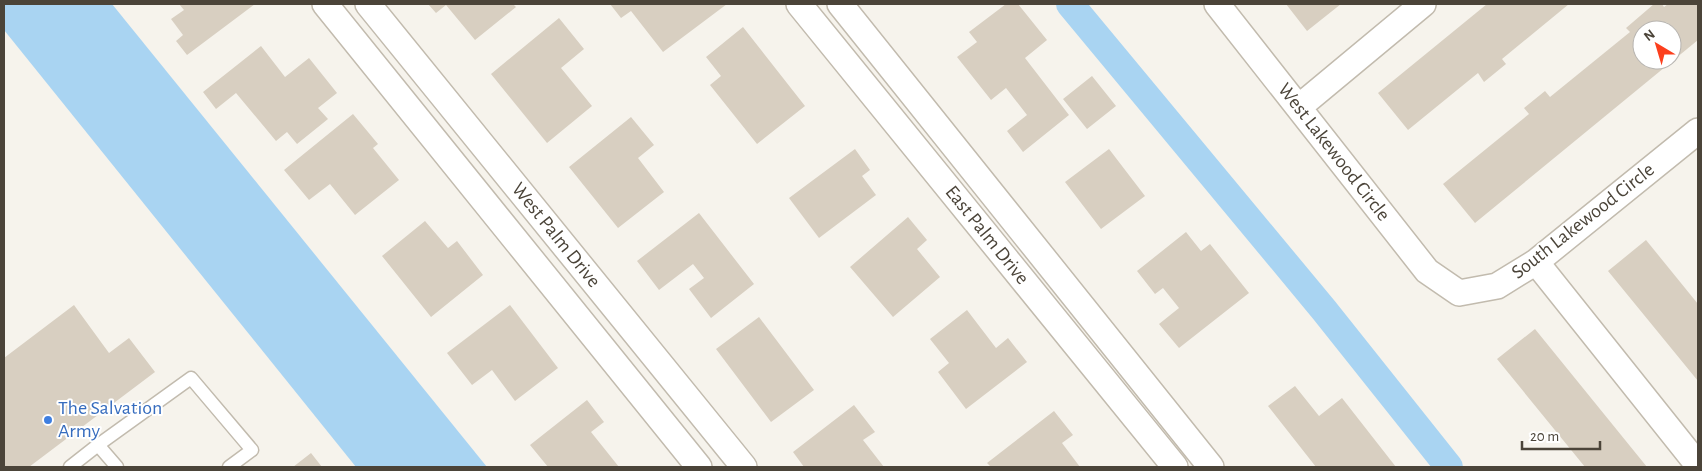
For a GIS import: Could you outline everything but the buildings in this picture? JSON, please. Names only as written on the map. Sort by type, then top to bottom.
[{"type":"street","name":"West Palm Drive","points":[[325,4],[699,467]]},
{"type":"street","name":"West Palm Drive","points":[[368,4],[744,467]]},
{"type":"street","name":"East Palm Drive","points":[[799,4],[1175,467]]},
{"type":"street","name":"East Palm Drive","points":[[840,4],[1211,467]]},
{"type":"street","name":"West Lakewood Circle","points":[[1217,4],[1427,271],[1459,293]]},
{"type":"street","points":[[1299,107],[1423,4]]},
{"type":"street","points":[[389,82],[415,61]]},
{"type":"street","name":"South Lakewood Circle","points":[[1459,293],[1497,286],[1536,262],[1698,130]]},
{"type":"street","points":[[1536,262],[1698,465]]},
{"type":"street","points":[[1135,418],[1156,399]]},
{"type":"lane","points":[[70,467],[191,378],[252,450],[230,467]]},
{"type":"lane","points":[[98,445],[117,467]]},
{"type":"water","points":[[4,4],[112,4],[487,467],[356,467],[4,30]]},
{"type":"waterway","points":[[1070,4],[1324,310],[1449,467]]},
{"type":"place","name":"The Salvation Army","points":[[48,420]]}]
